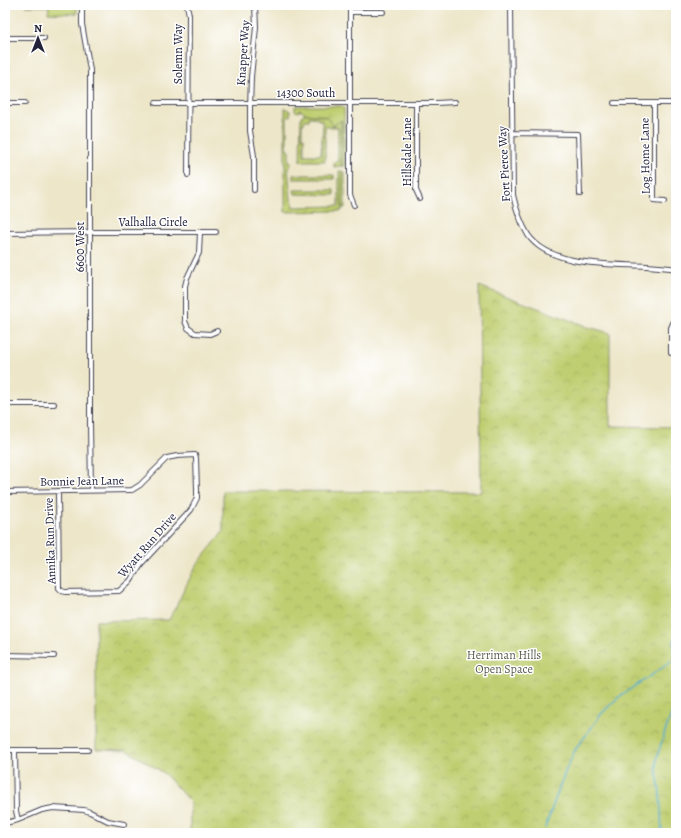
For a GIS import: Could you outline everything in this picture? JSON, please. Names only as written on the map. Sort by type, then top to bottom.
[{"type":"street","name":"6600 West","points":[[82,5],[82,24],[90,70],[91,490]]},
{"type":"street","name":"Solemn Way","points":[[187,5],[188,175]]},
{"type":"street","name":"Knapper Way","points":[[254,190],[254,156],[250,131],[250,103],[254,49],[255,5]]},
{"type":"street","points":[[350,5],[350,195],[354,205]]},
{"type":"street","name":"Fort Pierce Way","points":[[511,5],[513,195],[517,210],[529,236],[542,248],[577,262],[676,268]]},
{"type":"street","points":[[350,12],[383,12]]},
{"type":"street","points":[[5,38],[44,38]]},
{"type":"street","name":"14300 South","points":[[156,103],[455,102]]},
{"type":"street","points":[[5,103],[25,103]]},
{"type":"street","name":"Hillsdale Lane","points":[[416,103],[416,190],[420,199]]},
{"type":"street","points":[[614,103],[676,103]]},
{"type":"street","name":"Log Home Lane","points":[[654,103],[654,200],[665,200]]},
{"type":"street","points":[[512,133],[578,134],[580,194]]},
{"type":"street","points":[[200,232],[199,253],[187,278],[185,286],[185,321],[188,328],[195,333],[210,334],[217,331]]},
{"type":"street","name":"Valhalla Circle","points":[[5,233],[216,232]]},
{"type":"street","points":[[671,353],[671,328],[676,316]]},
{"type":"street","points":[[5,404],[54,404]]},
{"type":"street","name":"Bonnie Jean Lane","points":[[5,492],[132,490],[140,485],[167,458],[195,455]]},
{"type":"street","name":"Wyatt Run Drive","points":[[62,591],[119,591],[130,581],[141,564],[195,504],[198,489],[195,455]]},
{"type":"street","name":"Annika Run Drive","points":[[58,491],[59,584],[62,591]]},
{"type":"street","points":[[5,655],[54,656]]},
{"type":"street","points":[[5,750],[88,750]]},
{"type":"street","points":[[15,750],[16,811],[18,820]]},
{"type":"street","points":[[5,823],[18,820],[42,810],[53,808],[84,810],[108,821],[124,824]]},
{"type":"green space","points":[[26,5],[77,5],[77,14],[48,13],[49,6]]},
{"type":"green space","points":[[295,106],[341,106],[344,108],[344,167],[342,167],[342,120],[333,126],[326,117],[310,115],[299,110],[299,112],[295,111]]},
{"type":"green space","points":[[285,108],[290,111],[290,116],[287,117],[287,149],[289,150],[289,161],[291,162],[291,165],[288,168],[293,207],[339,206],[339,171],[342,171],[342,211],[285,212]]},
{"type":"green space","points":[[305,113],[325,117],[333,126],[341,120],[341,166],[334,167],[334,162],[338,161],[338,127],[325,127],[325,161],[300,161],[301,116]],"holes":[[[309,117],[318,118],[318,120],[322,120],[323,124],[321,155],[304,155],[302,124],[304,124],[304,120],[309,120]]]},
{"type":"green space","points":[[342,171],[345,173],[345,208],[342,208]]},
{"type":"green space","points":[[293,175],[334,175],[334,179],[293,179]]},
{"type":"green space","points":[[294,190],[334,190],[334,195],[295,194]]},
{"type":"green space","name":"Herriman Hills Open Space","points":[[479,286],[588,327],[610,333],[610,426],[676,427],[676,833],[190,833],[190,802],[164,773],[126,750],[96,749],[96,621],[169,620],[196,566],[223,532],[223,491],[481,492]]},
{"type":"waterway","points":[[676,626],[674,645],[676,662]]},
{"type":"waterway","points":[[545,828],[565,772],[575,750],[602,713],[619,697],[675,659]]},
{"type":"waterway","points":[[662,833],[657,759],[676,697]]}]
